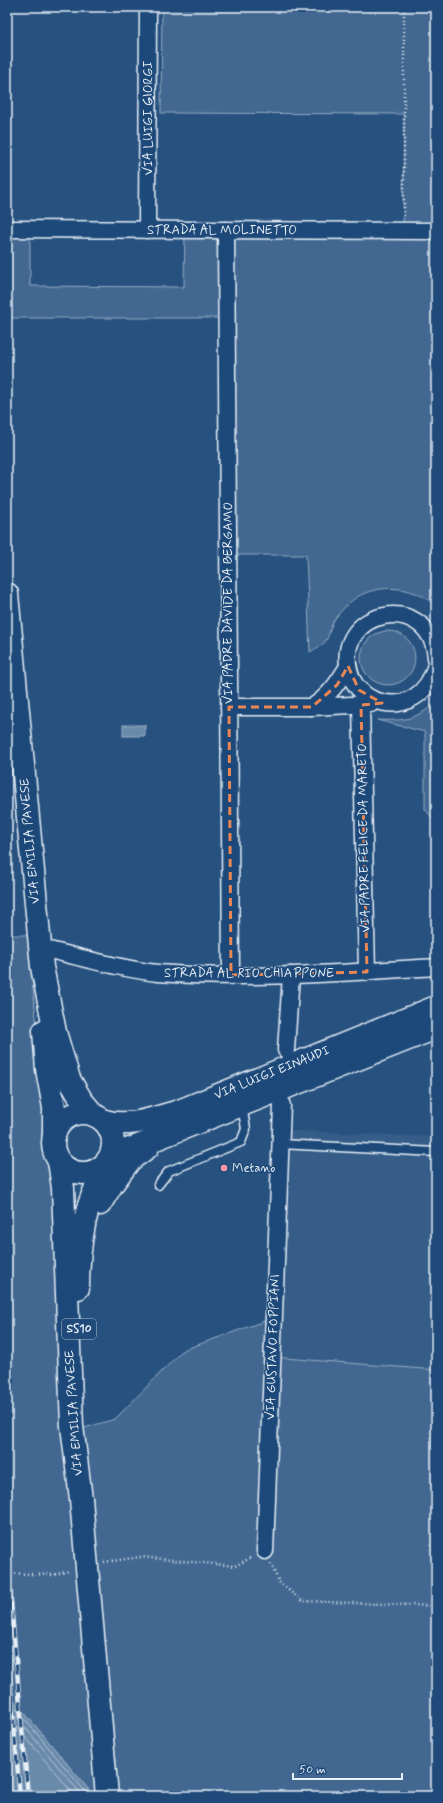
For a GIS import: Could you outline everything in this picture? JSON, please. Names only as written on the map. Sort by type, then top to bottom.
[{"type":"main road","name":"VIA EMILIA PAVESE","points":[[7,594],[41,958],[47,1069],[54,1108],[54,1138]]},
{"type":"main road","name":"VIA EMILIA PAVESE","points":[[41,958],[55,1032],[69,1079],[82,1101],[99,1118]]},
{"type":"main road","name":"VIA LUIGI EINAUDI","points":[[99,1118],[115,1124],[149,1120],[178,1111],[436,1007]]},
{"type":"main road","name":"VIA LUIGI EINAUDI","points":[[109,1159],[158,1137],[436,1028]]},
{"type":"main road","points":[[54,1138],[59,1126],[68,1117],[81,1113],[99,1118]]},
{"type":"main road","name":"SS10","points":[[81,1498],[78,1282],[84,1223],[89,1205],[114,1146],[110,1128],[99,1118]]},
{"type":"main road","points":[[78,1282],[88,1236],[99,1205],[112,1183],[130,1160],[158,1137]]},
{"type":"main road","name":"SS10","points":[[54,1138],[53,1146],[59,1161]]},
{"type":"main road","points":[[59,1161],[65,1168],[81,1174],[98,1170],[109,1159]]},
{"type":"main road","name":"VIA EMILIA PAVESE","points":[[59,1161],[63,1188],[72,1426],[81,1498],[107,1796]]},
{"type":"street","name":"VIA LUIGI GIORGI","points":[[148,7],[148,230]]},
{"type":"street","name":"STRADA AL MOLINETTO","points":[[7,229],[436,231]]},
{"type":"street","name":"VIA PADRE DAVIDE DA BERGAMO","points":[[226,230],[231,975]]},
{"type":"street","points":[[382,703],[370,698],[359,690],[352,678],[348,666],[348,650],[353,636],[363,625],[376,617],[391,614],[406,616],[419,624],[429,634],[435,648],[436,658]]},
{"type":"street","points":[[229,707],[312,707],[397,703],[412,699],[424,690],[433,678],[436,665]]},
{"type":"street","points":[[312,707],[320,702],[337,685],[348,666]]},
{"type":"street","name":"VIA PADRE FELICE DA MARETO","points":[[361,705],[367,972]]},
{"type":"street","name":"STRADA AL RIO CHIAPPONE","points":[[41,958],[157,972],[231,975],[291,975],[436,967]]},
{"type":"street","points":[[286,1050],[291,975]]},
{"type":"street","name":"VIA GUSTAVO FOPPIANI","points":[[264,1551],[282,1105]]},
{"type":"lane","name":"VIA LUIGI EINAUDI","points":[[158,1185],[169,1171],[241,1142],[246,1129],[242,1105]]},
{"type":"lane","points":[[280,1144],[436,1152]]},
{"type":"path","points":[[404,7],[404,231]]},
{"type":"path","points":[[103,1562],[140,1557],[235,1566],[264,1551],[279,1582],[302,1601],[436,1606]]},
{"type":"path","points":[[7,1573],[51,1575],[73,1570]]},
{"type":"highlighted area","points":[[348,666],[359,690],[382,703],[361,705],[367,972],[231,975],[229,707],[312,707],[337,685]]},
{"type":"shaded area","points":[[162,7],[436,7],[436,607],[427,599],[416,593],[404,590],[392,588],[367,592],[356,597],[337,615],[328,638],[322,645],[310,652],[306,555],[226,555],[223,318],[7,318],[7,230],[30,231],[30,286],[184,287],[185,232],[403,233],[404,114],[161,113]]},
{"type":"shaded area","points":[[388,631],[398,633],[407,639],[413,648],[415,658],[413,668],[407,677],[398,683],[388,685],[378,683],[369,677],[363,668],[361,658],[363,648],[369,639],[378,633]]},
{"type":"shaded area","points":[[436,703],[436,822],[425,809],[425,732],[377,720],[402,720],[421,713]]},
{"type":"shaded area","points":[[7,935],[27,935],[81,1429],[115,1419],[183,1350],[273,1318],[272,1357],[436,1370],[436,1796],[94,1796],[7,1692]]},
{"type":"shaded area","points":[[280,1130],[436,1137],[436,1370],[272,1357]]},
{"type":"water","points":[[123,725],[145,725],[145,736],[123,736]]},
{"type":"water","points":[[7,1692],[94,1796],[7,1796]]},
{"type":"railway","points":[[7,1557],[28,1796]]},
{"type":"railway","points":[[7,1648],[20,1796]]},
{"type":"place","name":"Metano","points":[[224,1168]]}]
